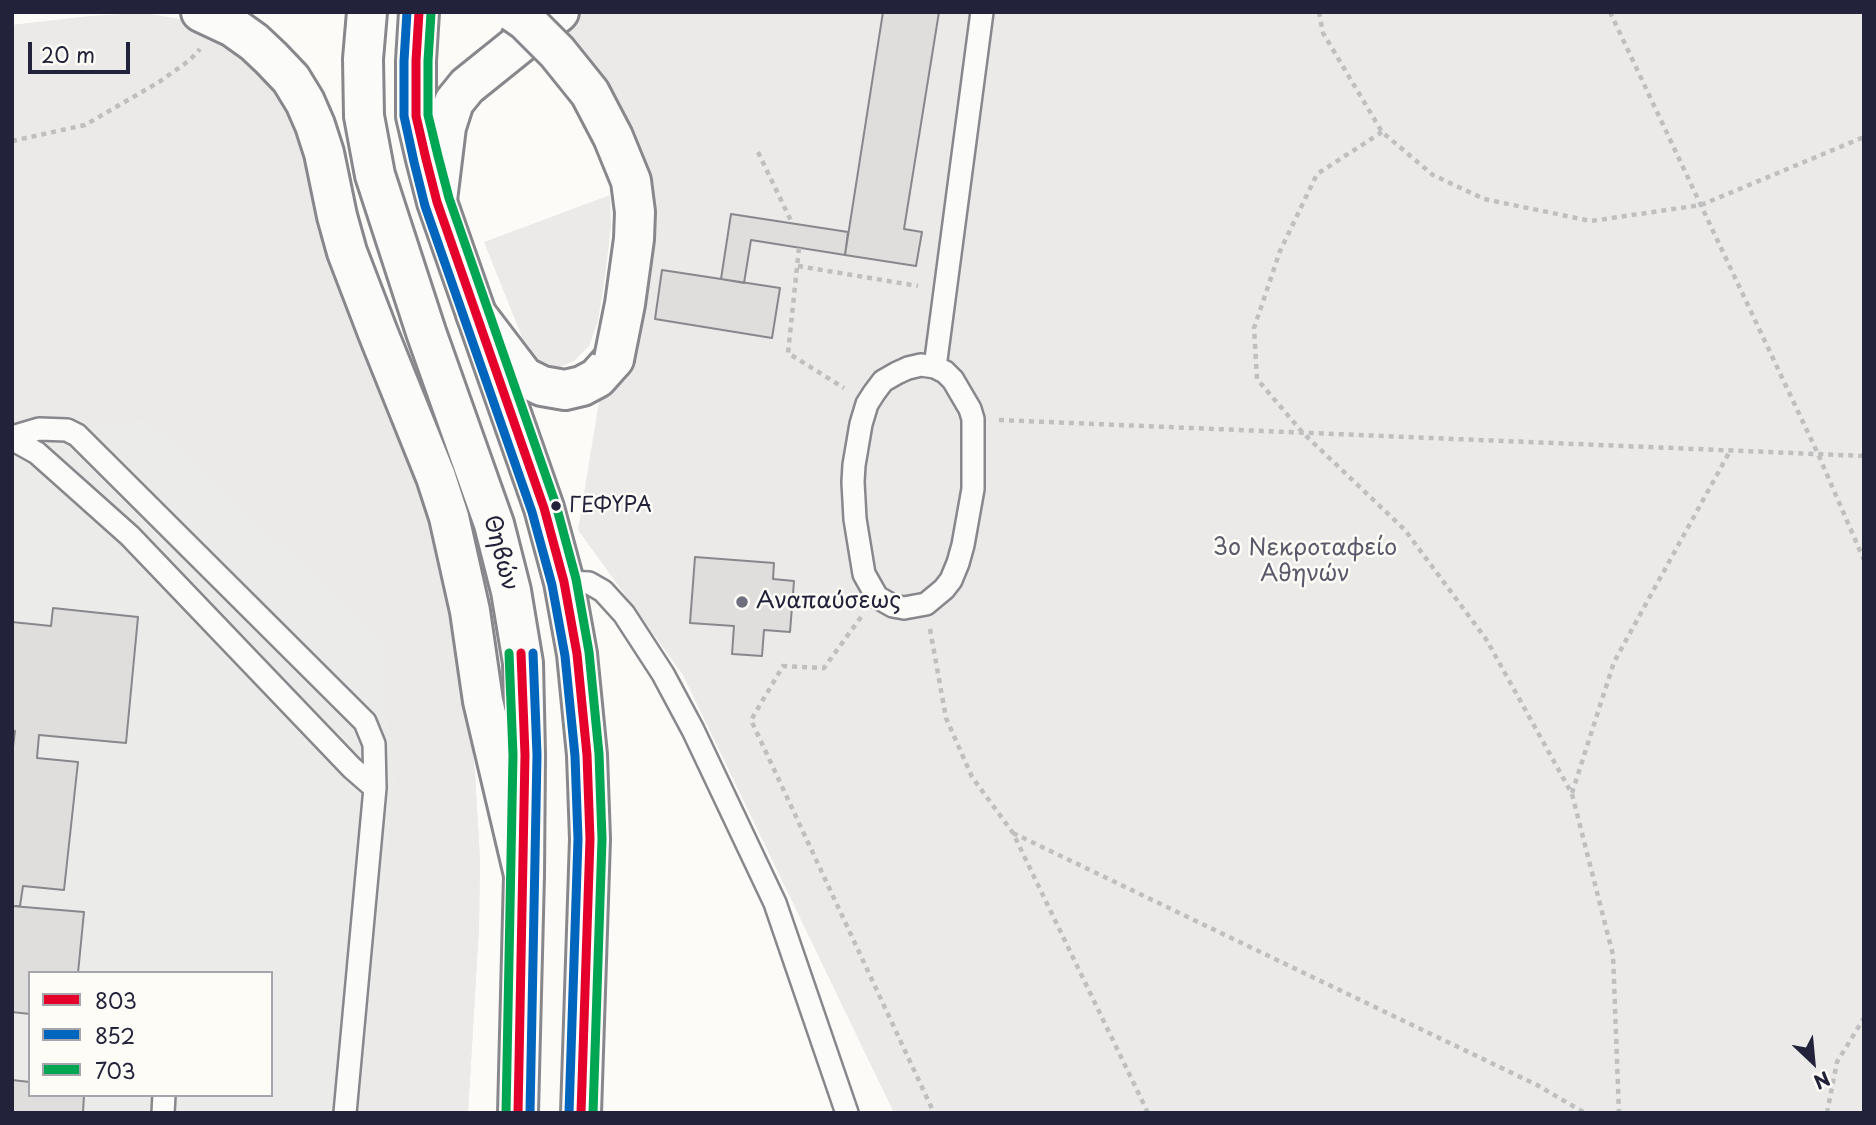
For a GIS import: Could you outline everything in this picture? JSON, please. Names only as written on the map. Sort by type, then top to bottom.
[{"type":"main road","name":"Θηβών","points":[[367,12],[363,60],[364,116],[375,175],[426,332],[494,524],[511,591],[523,663],[524,875],[518,1113]]},
{"type":"main road","points":[[419,12],[416,116],[437,202],[544,508],[564,582],[578,667],[587,755],[590,839],[581,1113]]},
{"type":"main road","points":[[476,314],[524,377],[542,386],[565,390],[582,386],[597,378],[614,359],[634,239],[635,212],[631,181],[613,137],[590,93],[557,52],[513,12]]},
{"type":"main road","points":[[437,202],[446,127],[454,102],[467,86],[559,12]]},
{"type":"main road","points":[[204,27],[233,27],[254,42],[290,79],[305,102],[314,125],[324,153],[347,252],[436,477],[449,517],[470,611],[483,701],[524,875]]},
{"type":"lane","points":[[935,367],[982,12]]},
{"type":"lane","points":[[921,365],[935,367],[953,380],[973,419],[973,489],[963,545],[951,580],[926,604],[904,608],[893,606],[877,597],[869,585],[861,562],[853,491],[857,438],[867,404],[883,381],[908,368],[921,365]]},
{"type":"lane","points":[[12,438],[39,429],[67,430],[77,435],[365,722],[374,744],[375,788],[345,1113]]},
{"type":"lane","points":[[12,438],[37,453],[130,536],[352,768],[375,788]]},
{"type":"lane","points":[[564,582],[589,583],[603,591],[624,614],[663,674],[694,730],[775,903],[847,1113]]},
{"type":"path","points":[[1319,12],[1323,33],[1382,132],[1433,175],[1484,199],[1591,221],[1701,205],[1864,137]]},
{"type":"path","points":[[1610,12],[1818,454],[1864,561]]},
{"type":"path","points":[[12,141],[85,125],[159,82],[190,60],[204,27]]},
{"type":"path","points":[[1382,132],[1317,174],[1280,251],[1254,328],[1257,379],[1303,433],[1405,530],[1486,639],[1572,794],[1613,955],[1619,1113]]},
{"type":"path","points":[[758,152],[792,223]]},
{"type":"path","points":[[799,248],[788,353],[867,404]]},
{"type":"path","points":[[798,266],[931,288]]},
{"type":"path","points":[[973,419],[1864,456]]},
{"type":"path","points":[[1572,794],[1614,662],[1730,451]]},
{"type":"path","points":[[877,597],[824,668],[783,666],[751,720],[934,1113]]},
{"type":"path","points":[[926,604],[946,719],[972,777],[1013,833],[1148,1113]]},
{"type":"path","points":[[1013,833],[1537,1085],[1585,1113]]},
{"type":"path","points":[[1827,1113],[1837,1062],[1864,1018]]},
{"type":"shaded area","points":[[145,13],[184,20],[468,709],[480,859],[479,927],[468,1113],[12,1113],[12,25]]},
{"type":"green space","name":"3ο Νεκροταφείο Αθηνών","points":[[584,12],[1864,12],[1864,1113],[894,1113],[683,675],[578,530],[599,402],[625,380],[630,359],[646,178],[638,146],[621,104],[608,83],[562,30]]},
{"type":"green space","points":[[145,13],[184,20],[227,40],[273,85],[301,130],[351,304],[438,537],[468,709],[480,859],[479,927],[468,1113],[359,1113],[395,781],[386,711],[382,641],[188,455],[147,421],[12,426],[12,25]]},
{"type":"green space","points":[[610,195],[611,227],[605,276],[598,321],[589,346],[574,361],[558,368],[542,369],[526,347],[484,242]]},
{"type":"building","points":[[883,12],[939,12],[904,229],[922,232],[916,266],[845,255]]},
{"type":"building","points":[[731,214],[848,232],[845,255],[751,240],[744,283],[721,279]]},
{"type":"building","points":[[662,270],[780,288],[772,338],[655,319]]},
{"type":"building","name":"Αναπαύσεως","points":[[695,557],[774,563],[773,579],[794,581],[790,632],[764,630],[762,656],[732,654],[734,626],[690,623]]},
{"type":"building","points":[[53,608],[138,617],[126,743],[39,735],[37,758],[78,762],[64,890],[23,886],[20,906],[12,906],[12,755],[15,731],[12,730],[12,622],[51,626]]},
{"type":"building","points":[[12,906],[84,912],[78,971],[28,971],[28,1014],[12,1012]]},
{"type":"building","points":[[12,1080],[28,1082],[28,1097],[84,1097],[83,1113],[12,1113]]},
{"type":"transit line","name":"852","points":[[407,12],[404,116],[414,162],[425,206],[532,512],[552,585],[565,656],[575,756],[578,839],[569,1113]]},
{"type":"transit line","name":"803","points":[[419,12],[416,116],[426,159],[437,202],[544,508],[564,582],[577,654],[587,755],[590,839],[581,1113]]},
{"type":"transit line","name":"703","points":[[431,13],[428,115],[438,156],[449,198],[556,505],[576,579],[589,652],[599,754],[602,839],[593,1113]]},
{"type":"transit line","name":"703","points":[[506,1113],[513,755],[509,653]]},
{"type":"transit line","name":"803","points":[[518,1113],[525,755],[521,653]]},
{"type":"transit line","name":"852","points":[[530,1113],[537,755],[533,653]]},
{"type":"place","name":"ΓΕΦΥΡΑ","points":[[556,506]]},
{"type":"place","name":"Αναπαύσεως","points":[[742,602]]}]
